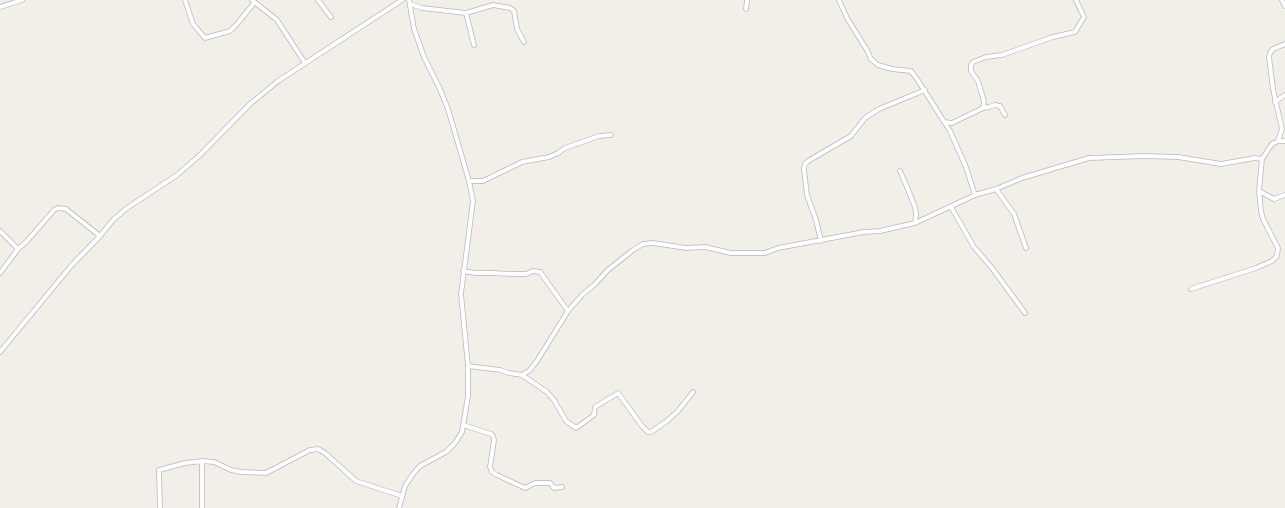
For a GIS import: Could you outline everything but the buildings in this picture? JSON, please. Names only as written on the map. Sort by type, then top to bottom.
[{"type":"street","points":[[0,7],[22,0]]},
{"type":"street","points":[[185,0],[193,24],[205,38],[230,31],[237,24],[253,1],[277,20],[305,63]]},
{"type":"street","points":[[318,0],[331,17]]},
{"type":"street","points":[[0,352],[70,266],[100,236],[112,220],[127,208],[178,175],[200,155],[250,104],[278,81],[402,0]]},
{"type":"street","points":[[492,0],[493,5]]},
{"type":"street","points":[[746,9],[747,0]]},
{"type":"street","points":[[839,0],[847,18],[871,59],[878,65],[892,69],[911,71],[925,90],[950,130],[966,167],[975,195]]},
{"type":"street","points":[[983,108],[984,101],[971,65],[974,62],[986,57],[1002,55],[1053,37],[1075,32],[1084,17],[1076,0]]},
{"type":"street","points":[[1282,0],[1285,6]]},
{"type":"street","points":[[410,2],[422,8],[466,13],[493,5],[510,8],[514,11],[518,29],[524,42]]},
{"type":"street","points":[[398,508],[405,486],[420,466],[446,452],[455,443],[462,432],[468,396],[468,366],[461,294],[473,201],[469,181],[448,110],[439,86],[424,57],[414,29],[410,2]]},
{"type":"street","points":[[466,13],[474,45]]},
{"type":"street","points":[[1278,141],[1282,129],[1275,102],[1269,57],[1273,49],[1285,44]]},
{"type":"street","points":[[821,241],[816,220],[807,195],[804,169],[805,164],[851,136],[865,118],[879,109],[925,90]]},
{"type":"street","points":[[1275,102],[1285,95]]},
{"type":"street","points":[[945,122],[952,123],[983,108],[997,105],[1000,106],[1005,115]]},
{"type":"street","points":[[950,130],[952,123]]},
{"type":"street","points":[[469,181],[483,181],[522,162],[549,157],[565,148],[599,136],[611,134]]},
{"type":"street","points":[[1191,289],[1243,273],[1272,261],[1277,256],[1278,248],[1261,211],[1259,191],[1262,159],[1272,144],[1278,141],[1285,141]]},
{"type":"street","points":[[522,375],[529,371],[537,361],[568,311],[582,295],[608,270],[643,244],[653,243],[686,248],[705,247],[731,253],[765,253],[778,248],[864,232],[880,231],[915,223],[975,195],[996,189],[1022,178],[1089,158],[1144,156],[1178,157],[1221,164],[1255,158],[1262,159]]},
{"type":"street","points":[[900,171],[915,207],[915,223]]},
{"type":"street","points":[[996,189],[1014,214],[1026,248]]},
{"type":"street","points":[[1259,191],[1274,199],[1285,195]]},
{"type":"street","points":[[951,207],[974,247],[992,268],[1025,313]]},
{"type":"street","points":[[0,273],[18,249],[54,210],[58,208],[66,209],[100,236]]},
{"type":"street","points":[[0,231],[18,249]]},
{"type":"street","points":[[463,271],[476,273],[492,272],[514,274],[526,274],[533,271],[540,272],[568,311]]},
{"type":"street","points":[[468,366],[500,370],[522,375],[547,392],[554,400],[566,421],[576,428],[594,415],[595,407],[618,393],[642,426],[648,432],[651,432],[662,425],[678,411],[693,392]]},
{"type":"street","points":[[463,425],[493,436],[494,440],[490,464],[492,472],[524,488],[535,483],[550,483],[554,488],[562,487]]},
{"type":"street","points":[[160,508],[159,470],[185,462],[202,461],[214,462],[231,470],[241,472],[266,473],[310,450],[318,449],[325,453],[356,481],[402,496]]},
{"type":"street","points":[[202,461],[202,508]]}]
